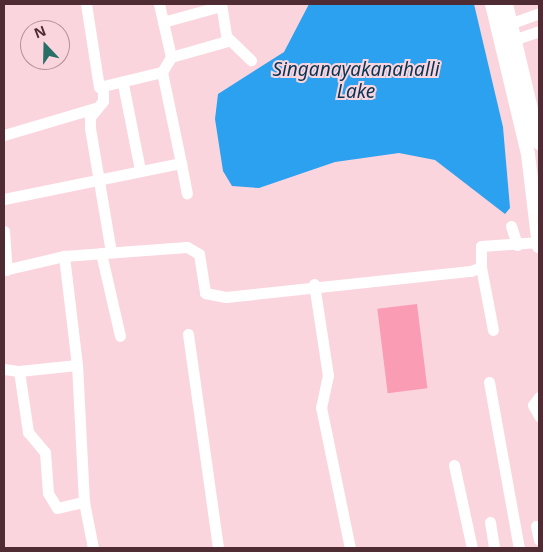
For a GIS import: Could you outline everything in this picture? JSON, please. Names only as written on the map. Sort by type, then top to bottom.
[{"type":"main road","points":[[492,4],[528,154],[539,244]]},
{"type":"main road","points":[[506,4],[516,38],[539,143]]},
{"type":"street","points":[[86,4],[96,80],[103,86],[123,84],[162,72],[171,57],[228,38]]},
{"type":"street","points":[[159,4],[171,57]]},
{"type":"street","points":[[163,22],[221,5],[228,38],[251,60]]},
{"type":"street","points":[[512,23],[539,13]]},
{"type":"street","points":[[516,38],[539,31]]},
{"type":"street","points":[[162,72],[187,193]]},
{"type":"street","points":[[123,84],[140,170]]},
{"type":"street","points":[[4,135],[95,108],[103,101],[103,86]]},
{"type":"street","points":[[95,108],[90,128],[100,176],[106,253],[120,336]]},
{"type":"street","points":[[4,199],[100,176],[181,163]]},
{"type":"street","points":[[511,226],[517,244]]},
{"type":"street","points":[[4,231],[6,270],[64,256],[195,249],[201,284],[205,293],[215,296],[480,267]]},
{"type":"street","points":[[493,330],[480,267],[481,246],[539,244]]},
{"type":"street","points":[[64,256],[76,365],[84,502],[93,548]]},
{"type":"street","points":[[314,284],[327,366],[326,389],[322,407],[350,548]]},
{"type":"street","points":[[188,334],[218,548]]},
{"type":"street","points":[[4,369],[19,371],[76,365]]},
{"type":"street","points":[[19,371],[28,432],[45,452],[48,493],[57,508],[84,502]]},
{"type":"street","points":[[489,382],[519,548]]},
{"type":"street","points":[[539,397],[533,405],[539,416]]},
{"type":"street","points":[[454,465],[472,548]]},
{"type":"street","points":[[490,522],[494,548]]},
{"type":"street","points":[[536,526],[539,540]]},
{"type":"shaded area","points":[[417,304],[427,388],[388,393],[377,309]]},
{"type":"water","name":"Singanayakanahalli Lake","points":[[309,4],[474,4],[503,127],[510,208],[505,214],[435,160],[399,153],[335,162],[259,188],[232,186],[223,171],[215,119],[218,94],[284,52]]}]
